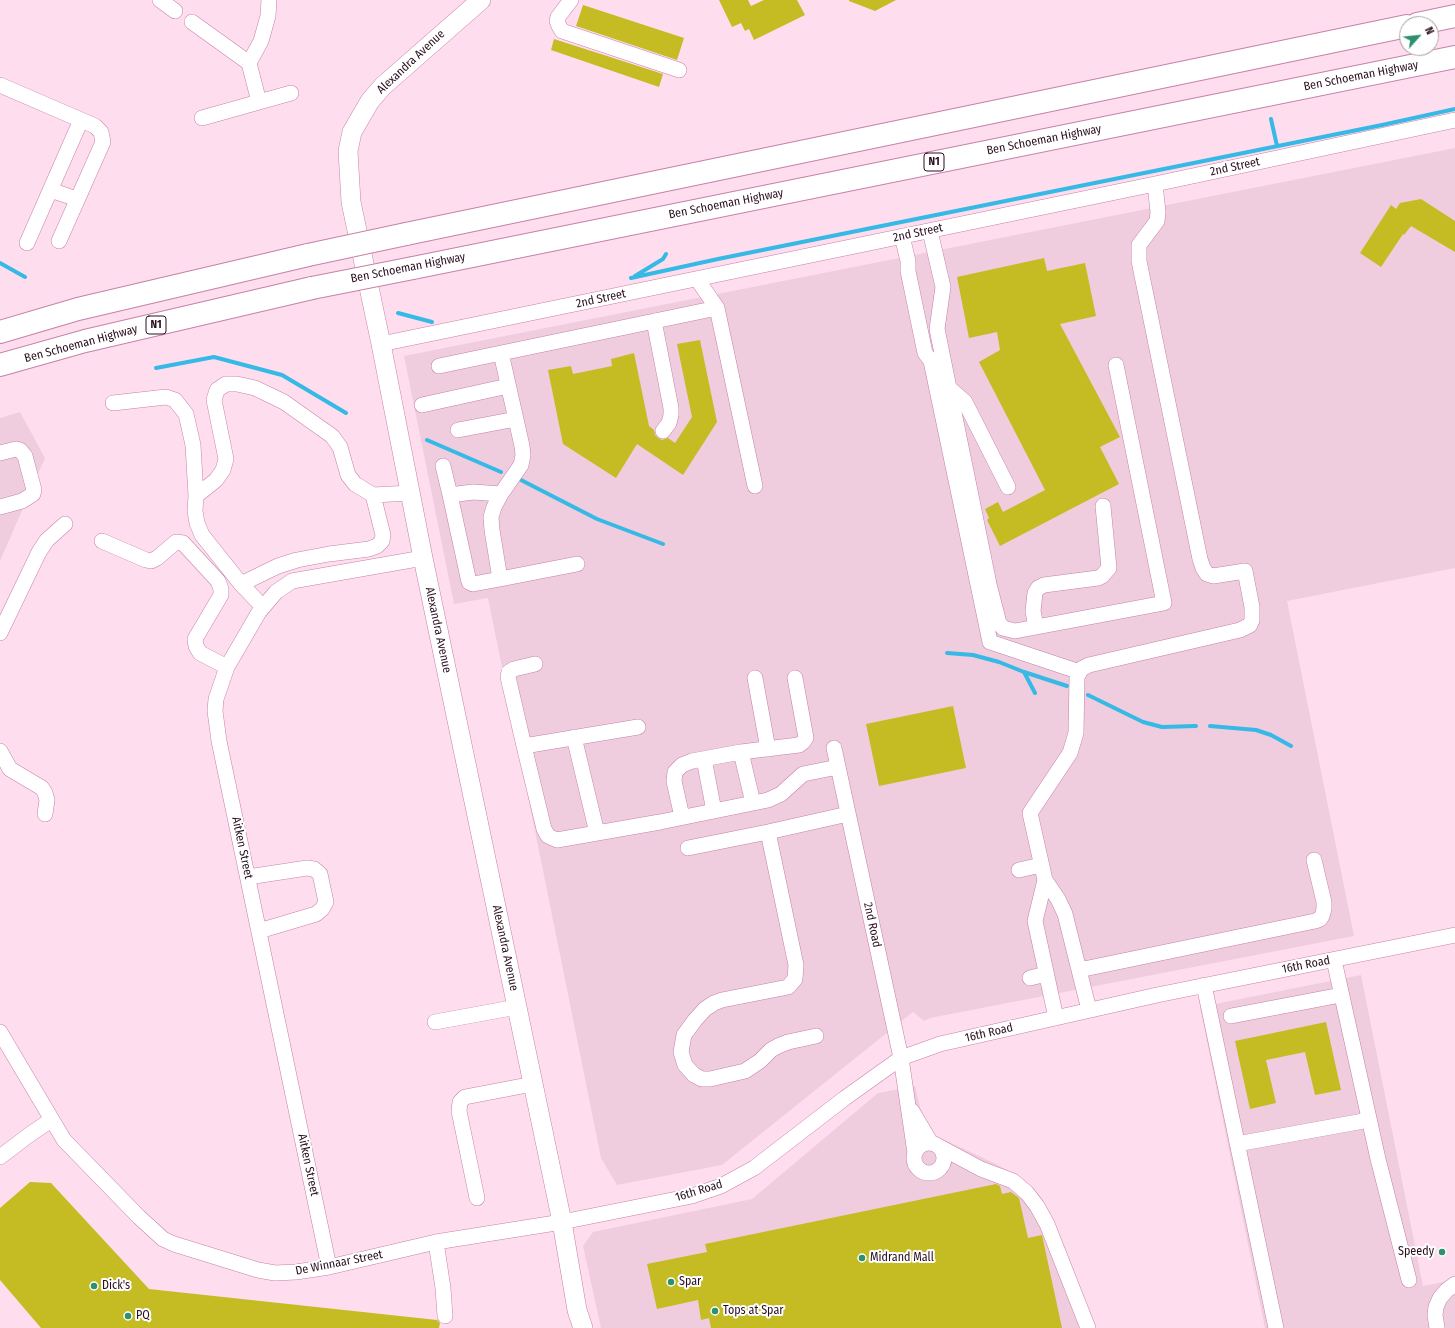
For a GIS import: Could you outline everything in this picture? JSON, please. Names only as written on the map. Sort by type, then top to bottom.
[{"type":"highway","points":[[1439,19],[1455,16]]},
{"type":"highway","points":[[0,332],[78,309],[308,255],[1399,28]]},
{"type":"highway","name":"Ben Schoeman Highway","points":[[0,365],[85,341],[312,288],[1455,57]]},
{"type":"main road","name":"Alexandra Avenue","points":[[481,0],[383,86],[370,101],[352,132],[348,151],[351,202],[381,344],[423,558],[562,1222],[579,1322]]},
{"type":"street","points":[[160,0],[175,11]]},
{"type":"street","points":[[249,63],[261,40],[268,16],[269,0]]},
{"type":"street","points":[[571,0],[558,16],[559,26],[562,31],[678,70]]},
{"type":"street","points":[[192,22],[249,63],[259,102]]},
{"type":"street","points":[[0,85],[95,126],[101,132],[102,142],[59,241]]},
{"type":"street","points":[[202,118],[291,93]]},
{"type":"street","points":[[27,242],[81,120]]},
{"type":"street","name":"2nd Street","points":[[381,344],[1156,184],[1455,120]]},
{"type":"street","points":[[1089,1010],[1065,914],[1058,899],[1045,880],[1030,813],[1070,753],[1076,733],[1077,677],[1081,669],[1089,665],[1240,630],[1250,625],[1252,620],[1252,607],[1245,571],[1213,576],[1207,574],[1200,559],[1139,261],[1139,245],[1157,221],[1158,212],[1156,184]]},
{"type":"street","points":[[50,190],[77,199]]},
{"type":"street","points":[[930,231],[943,287],[937,329],[989,584],[999,623],[1003,628],[1015,631],[1164,603],[1116,365]]},
{"type":"street","points":[[902,236],[925,353],[931,361],[990,642],[1080,672]]},
{"type":"street","points":[[697,279],[717,308],[755,486]]},
{"type":"street","points":[[439,366],[717,308]]},
{"type":"street","points":[[654,321],[671,415],[669,423],[663,431]]},
{"type":"street","points":[[500,579],[491,517],[494,507],[501,494],[521,465],[523,456],[501,353]]},
{"type":"street","points":[[196,496],[216,480],[223,470],[226,459],[214,400],[217,390],[226,384],[237,384],[255,388],[284,402],[332,436],[340,447],[348,475],[355,484],[373,495],[411,493]]},
{"type":"street","points":[[422,405],[508,386]]},
{"type":"street","points":[[949,388],[965,402],[1008,487]]},
{"type":"street","points":[[113,403],[166,397],[175,400],[181,406],[186,414],[194,445],[196,496],[195,511],[197,523],[202,535],[241,584],[263,607]]},
{"type":"street","points":[[458,430],[516,419]]},
{"type":"street","points":[[0,452],[16,449],[22,452],[25,456],[34,490],[33,494],[22,501],[0,507]]},
{"type":"street","points":[[443,466],[468,582],[473,584],[577,564]]},
{"type":"street","points":[[450,495],[473,492],[501,494]]},
{"type":"street","points":[[241,584],[288,563],[329,554],[369,549],[377,546],[382,541],[383,535],[373,495]]},
{"type":"street","points":[[1036,627],[1033,611],[1035,593],[1038,588],[1044,585],[1098,578],[1102,576],[1109,568],[1102,506]]},
{"type":"street","points":[[0,632],[39,552],[47,540],[64,524]]},
{"type":"street","points":[[102,541],[146,560],[152,561],[176,542],[183,543],[218,581],[222,589],[222,595],[195,639],[196,646],[200,653],[227,667]]},
{"type":"street","points":[[329,554],[333,574]]},
{"type":"street","name":"Aitken Street","points":[[329,1267],[219,740],[215,711],[216,699],[227,667],[259,612],[276,592],[292,581],[423,558]]},
{"type":"street","points":[[288,563],[292,581]]},
{"type":"street","points":[[535,664],[514,668],[509,672],[508,677],[544,829],[548,836],[557,840],[597,834],[768,800],[782,794],[803,774],[838,768]]},
{"type":"street","points":[[755,678],[768,749]]},
{"type":"street","points":[[682,817],[674,781],[675,772],[677,769],[686,763],[741,752],[799,745],[803,742],[806,738],[795,678]]},
{"type":"street","points":[[524,746],[638,727]]},
{"type":"street","points":[[574,737],[597,834]]},
{"type":"street","name":"2nd Road","points":[[834,748],[900,1058],[915,1153]]},
{"type":"street","points":[[0,751],[10,769],[42,788],[46,794],[47,800],[45,814]]},
{"type":"street","points":[[741,752],[753,803]]},
{"type":"street","points":[[704,760],[714,810]]},
{"type":"street","points":[[688,848],[848,814]]},
{"type":"street","points":[[768,832],[796,965],[795,979],[788,987],[714,1003],[705,1009],[684,1035],[681,1052],[685,1065],[694,1075],[702,1079],[710,1079],[745,1071],[760,1061],[771,1050],[788,1042],[816,1036]]},
{"type":"street","points":[[1079,970],[1320,919],[1324,909],[1324,902],[1314,860]]},
{"type":"street","points":[[1019,870],[1041,865]]},
{"type":"street","points":[[248,877],[307,868],[314,869],[320,874],[326,902],[322,909],[316,914],[259,931]]},
{"type":"street","points":[[1045,880],[1036,921],[1056,1018]]},
{"type":"street","name":"16th Road","points":[[562,1222],[692,1196],[721,1186],[754,1168],[900,1058],[940,1044],[1204,985],[1455,935]]},
{"type":"street","points":[[1334,960],[1369,1120],[1409,1280]]},
{"type":"street","points":[[1030,978],[1046,974]]},
{"type":"street","points":[[1204,985],[1276,1328]]},
{"type":"street","points":[[1231,1016],[1342,995]]},
{"type":"street","points":[[435,1022],[517,1007]]},
{"type":"street","name":"De Winnaar Street","points":[[0,1032],[64,1140],[139,1217],[163,1239],[174,1244],[264,1271],[296,1272],[329,1267],[436,1242],[562,1222]]},
{"type":"street","points":[[476,1198],[458,1111],[460,1102],[466,1097],[533,1084]]},
{"type":"street","name":"2nd Road","points":[[908,1103],[935,1145]]},
{"type":"street","points":[[0,1157],[28,1135],[51,1120]]},
{"type":"street","points":[[1237,1144],[1369,1120]]},
{"type":"street","points":[[935,1145],[944,1156],[942,1164],[939,1168],[931,1172],[921,1170],[915,1163],[915,1153],[921,1145],[935,1145],[980,1169],[1013,1181],[1027,1193],[1037,1206],[1047,1224],[1088,1328]]},
{"type":"street","points":[[942,1164],[980,1169]]},
{"type":"street","points":[[436,1242],[443,1288],[445,1316]]},
{"type":"street","points":[[1438,1328],[1435,1315],[1436,1307],[1440,1298],[1455,1284]]},
{"type":"shaded area","points":[[1455,148],[1455,568],[1287,601],[1354,936],[930,1018],[924,1021],[913,1012],[722,1165],[617,1185],[601,1158],[488,598],[454,604],[404,356]]},
{"type":"shaded area","points":[[20,412],[45,458],[0,561],[0,418]]},
{"type":"shaded area","points":[[1361,975],[1423,1286],[1455,1280],[1455,1328],[1265,1328],[1200,1007]]},
{"type":"shaded area","points":[[915,1086],[920,1107],[932,1134],[996,1164],[1021,1178],[1094,1328],[601,1328],[583,1246],[593,1232],[752,1199],[878,1093]]},
{"type":"building","points":[[719,0],[748,0],[751,6],[764,0],[797,0],[805,15],[754,40],[749,29],[745,31],[741,23],[732,27]]},
{"type":"building","points":[[849,0],[896,0],[875,11]]},
{"type":"building","points":[[583,5],[684,38],[677,60],[576,26]]},
{"type":"building","points":[[554,39],[663,74],[659,87],[551,50]]},
{"type":"building","points":[[1421,199],[1455,221],[1455,252],[1411,226],[1404,235],[1403,234],[1381,267],[1360,253],[1391,205],[1396,209],[1400,203]]},
{"type":"building","points":[[1044,258],[1047,271],[1085,263],[1096,316],[1060,324],[1120,437],[1100,447],[1119,484],[1000,546],[987,520],[989,518],[985,509],[998,502],[1003,512],[1045,490],[979,362],[1000,350],[997,332],[969,338],[957,277]]},
{"type":"building","points":[[700,340],[717,422],[683,475],[637,444],[616,478],[563,444],[548,370],[571,366],[573,374],[612,366],[611,359],[634,353],[649,426],[654,430],[655,435],[658,438],[662,440],[668,438],[675,443],[692,417],[677,344]]},
{"type":"building","points":[[953,706],[966,768],[879,786],[866,724]]},
{"type":"building","points":[[1326,1022],[1341,1090],[1315,1095],[1305,1052],[1266,1060],[1276,1103],[1250,1109],[1235,1041]]},
{"type":"building","points":[[30,1182],[51,1183],[149,1289],[437,1320],[440,1323],[439,1328],[41,1328],[0,1280],[0,1208]]},
{"type":"building","name":"Midrand Mall","points":[[996,1184],[1000,1186],[1002,1194],[1011,1192],[1019,1198],[1028,1238],[1042,1235],[1062,1328],[711,1328],[709,1318],[701,1320],[698,1300],[657,1309],[647,1264],[707,1252],[705,1244]]},
{"type":"waterway","points":[[631,278],[1455,109]]},
{"type":"waterway","points":[[1271,119],[1277,146]]},
{"type":"waterway","points":[[635,276],[663,259],[666,254]]},
{"type":"waterway","points":[[0,263],[25,277]]},
{"type":"waterway","points":[[398,313],[432,322]]},
{"type":"waterway","points":[[156,368],[214,357],[282,375],[346,413]]},
{"type":"waterway","points":[[427,440],[501,472]]},
{"type":"waterway","points":[[521,480],[597,519],[663,544]]},
{"type":"waterway","points":[[947,653],[973,655],[999,662],[1024,672],[1035,693]]},
{"type":"waterway","points":[[1024,672],[1067,686]]},
{"type":"waterway","points":[[1088,695],[1143,722],[1162,727],[1196,726]]},
{"type":"waterway","points":[[1210,726],[1256,730],[1271,735],[1291,746]]},
{"type":"place","name":"Speedy","points":[[1442,1252]]},
{"type":"place","name":"Midrand Mall","points":[[862,1258]]},
{"type":"place","name":"Spar","points":[[671,1282]]},
{"type":"place","name":"Dick's","points":[[94,1286]]},
{"type":"place","name":"Tops at Spar","points":[[715,1311]]},
{"type":"place","name":"PQ","points":[[128,1316]]}]
